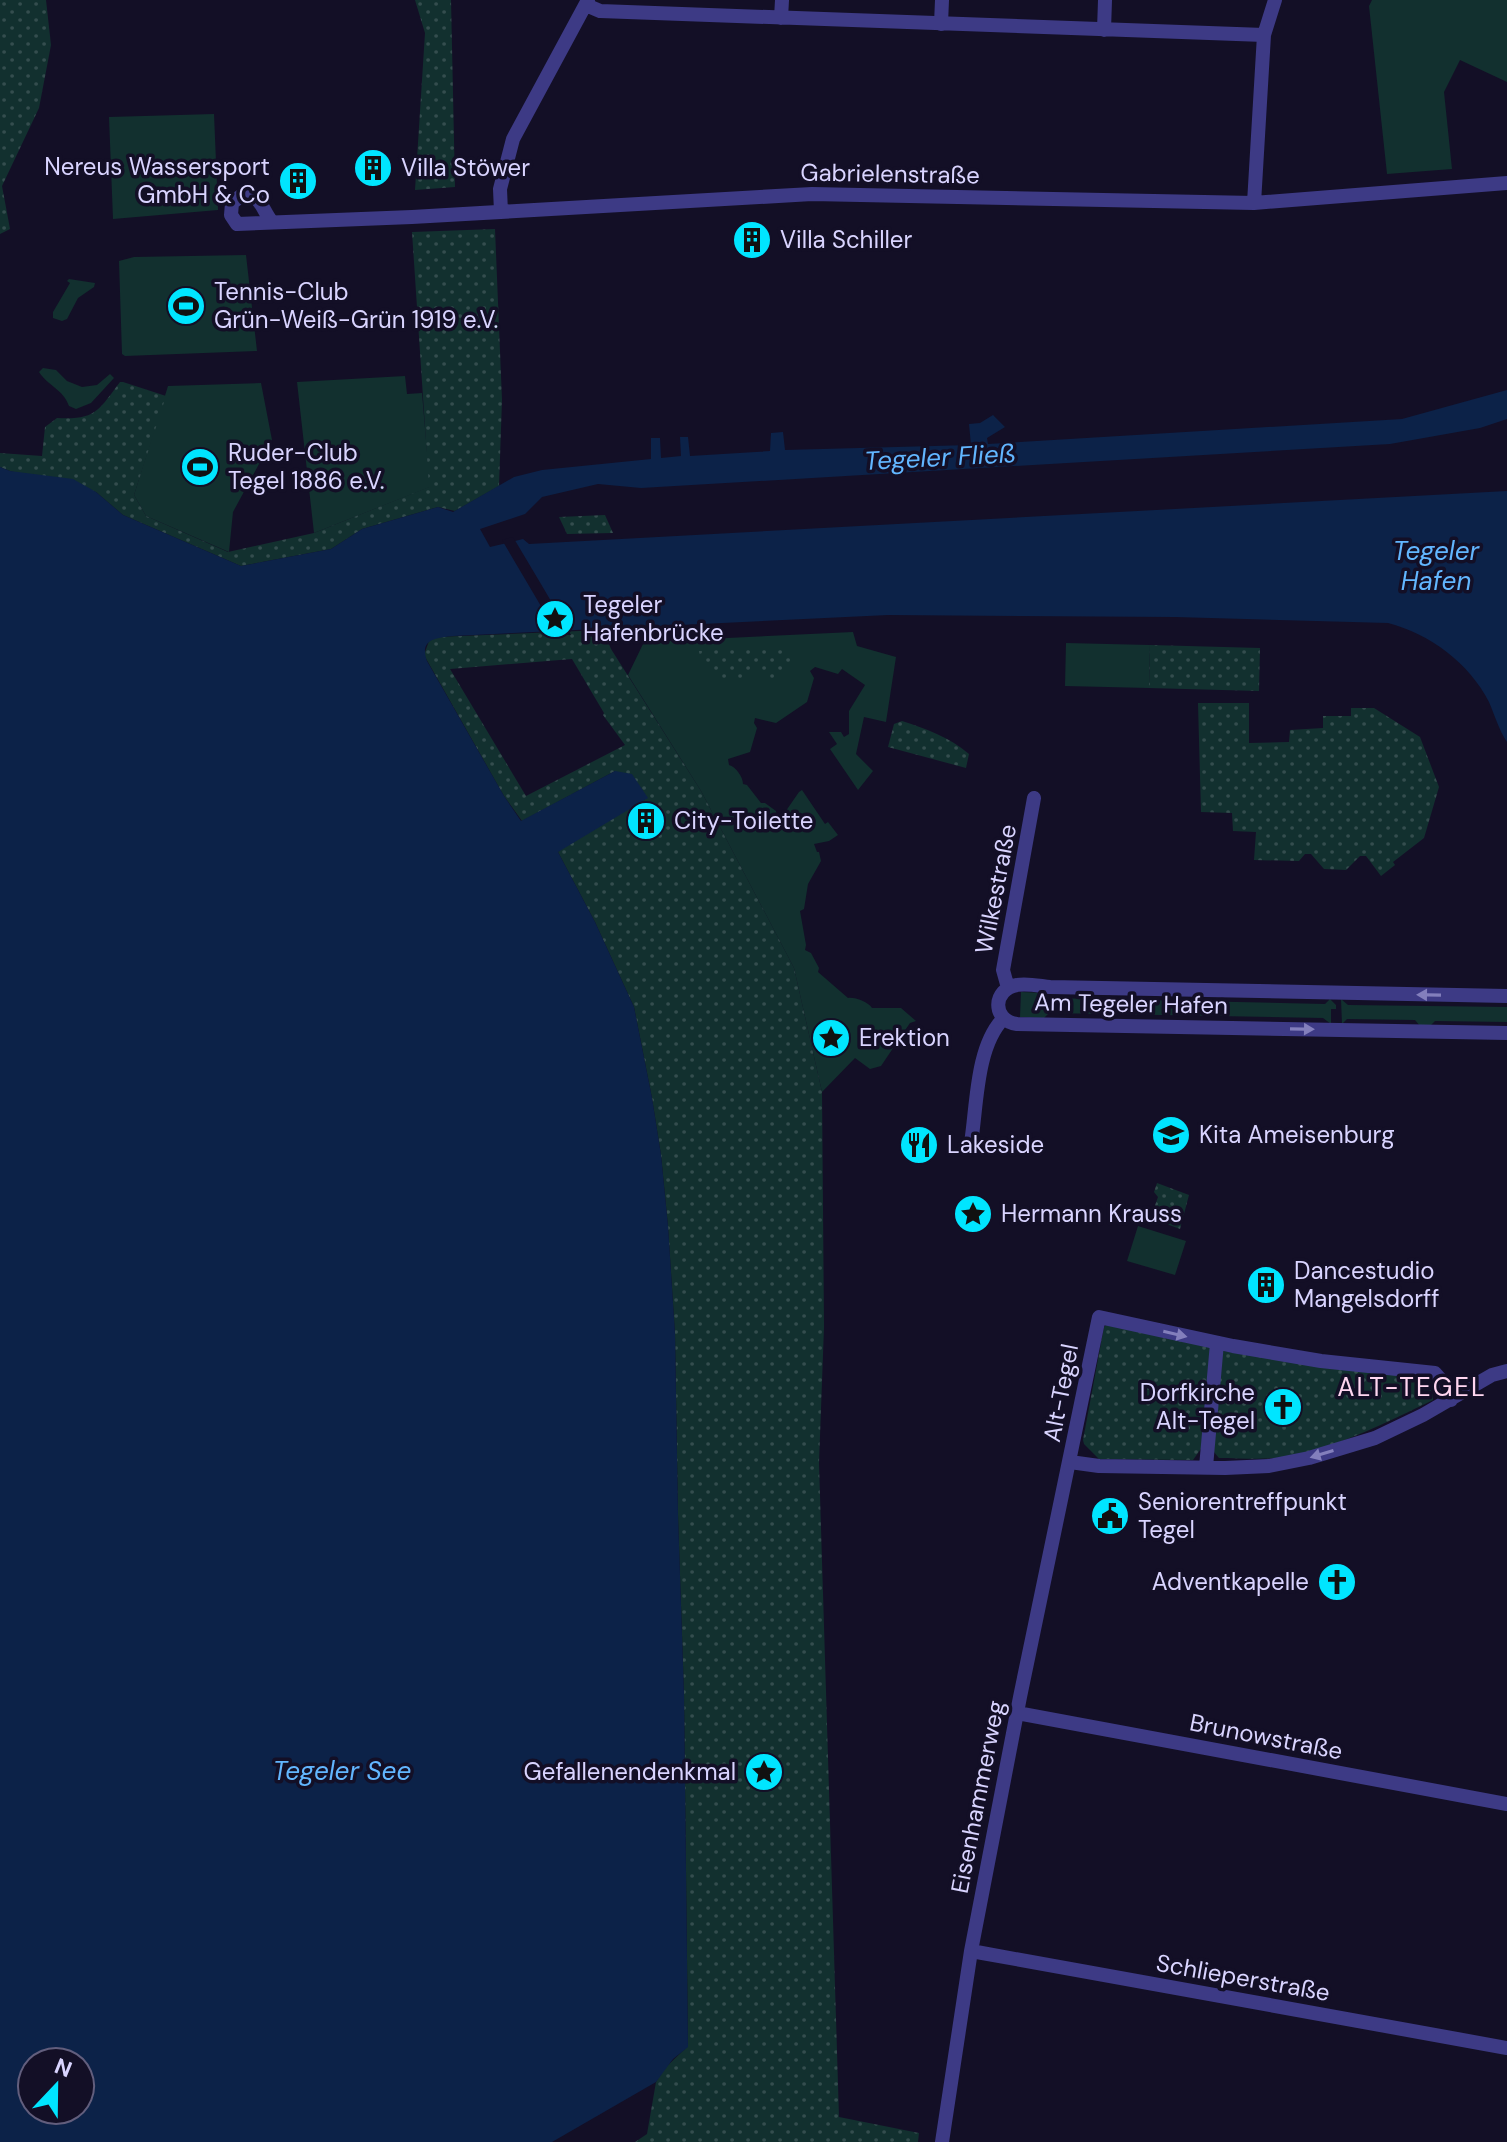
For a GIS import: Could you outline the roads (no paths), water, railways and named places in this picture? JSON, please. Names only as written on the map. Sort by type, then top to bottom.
[{"type":"street","points":[[781,18],[782,0]]},
{"type":"street","points":[[941,24],[942,0]]},
{"type":"street","points":[[1104,30],[1105,0]]},
{"type":"street","points":[[1254,203],[1264,35],[1275,0]]},
{"type":"street","points":[[501,212],[500,189],[513,139],[587,3],[600,11],[1264,35]]},
{"type":"street","name":"Gabrielenstraße","points":[[272,222],[260,202],[248,194],[232,203],[231,215],[237,224],[812,194],[1254,203],[1507,183]]},
{"type":"street","name":"Wilkestraße","points":[[1008,988],[1003,970],[1034,798]]},
{"type":"street","name":"Am Tegeler Hafen","points":[[1507,996],[1018,984],[1002,993],[998,1006],[1000,1015],[1007,1023],[1017,1024],[1507,1033]]},
{"type":"street","points":[[971,1143],[986,1049],[995,1027],[1003,1019]]},
{"type":"street","name":"Alt-Tegel","points":[[1451,1400],[1435,1373],[1321,1361],[1217,1343],[1099,1317],[1070,1462],[1099,1466],[1269,1466],[1309,1458],[1375,1438],[1451,1400],[1492,1375],[1507,1371]]},
{"type":"street","points":[[1206,1467],[1217,1343]]},
{"type":"street","name":"Eisenhammerweg","points":[[942,2142],[971,1951],[1070,1462]]},
{"type":"street","name":"Brunowstraße","points":[[1017,1713],[1507,1804]]},
{"type":"street","name":"Schlieperstraße","points":[[971,1951],[1507,2048]]},
{"type":"water","name":"Tegeler See","points":[[1507,390],[1507,419],[1480,428],[1390,444],[641,488],[598,484],[542,497],[525,514],[480,529],[490,547],[523,539],[529,544],[1507,491],[1507,742],[1481,688],[1459,663],[1419,634],[1388,623],[1175,617],[888,615],[453,636],[435,639],[427,644],[427,661],[521,821],[615,771],[632,774],[648,798],[558,852],[595,922],[634,1007],[661,1155],[675,1334],[684,1695],[688,2047],[673,2059],[656,2082],[552,2142],[0,2142],[0,467],[73,479],[96,492],[123,515],[241,566],[331,549],[362,529],[438,507],[453,512],[514,477],[542,470],[651,459],[651,438],[660,438],[661,458],[681,456],[680,437],[688,437],[690,456],[770,451],[771,433],[783,432],[785,450],[971,445],[969,424],[980,423],[993,415],[1005,427],[987,438],[988,444],[1402,419]]},
{"type":"place","name":"Villa Stöwer","points":[[373,168]]},
{"type":"place","name":"Nereus Wassersport GmbH & Co","points":[[298,181]]},
{"type":"place","name":"Villa Schiller","points":[[752,240]]},
{"type":"place","name":"Tennis-Club Grün-Weiß-Grün 1919 e.V.","points":[[186,306]]},
{"type":"place","name":"Ruder-Club Tegel 1886 e.V.","points":[[200,467]]},
{"type":"place","name":"Tegeler Hafenbrücke","points":[[555,619]]},
{"type":"place","name":"City-Toilette","points":[[646,821]]},
{"type":"place","name":"Erektion","points":[[831,1038]]},
{"type":"place","name":"Kita Ameisenburg","points":[[1171,1135]]},
{"type":"place","name":"Lakeside","points":[[919,1145]]},
{"type":"place","name":"Hermann Krauss","points":[[973,1214]]},
{"type":"place","name":"Dancestudio Mangelsdorff","points":[[1266,1285]]},
{"type":"place","name":"Dorfkirche Alt-Tegel","points":[[1283,1407]]},
{"type":"place","name":"Seniorentreffpunkt Tegel","points":[[1110,1516]]},
{"type":"place","name":"Adventkapelle","points":[[1337,1582]]},
{"type":"place","name":"Gefallenendenkmal","points":[[764,1772]]},
{"type":"district","name":"ALT-TEGEL","points":[[1412,1387]]},
{"type":"water label","name":"Tegeler Fließ","points":[[940,457]]},
{"type":"water label","name":"Tegeler Hafen","points":[[1436,566]]}]
